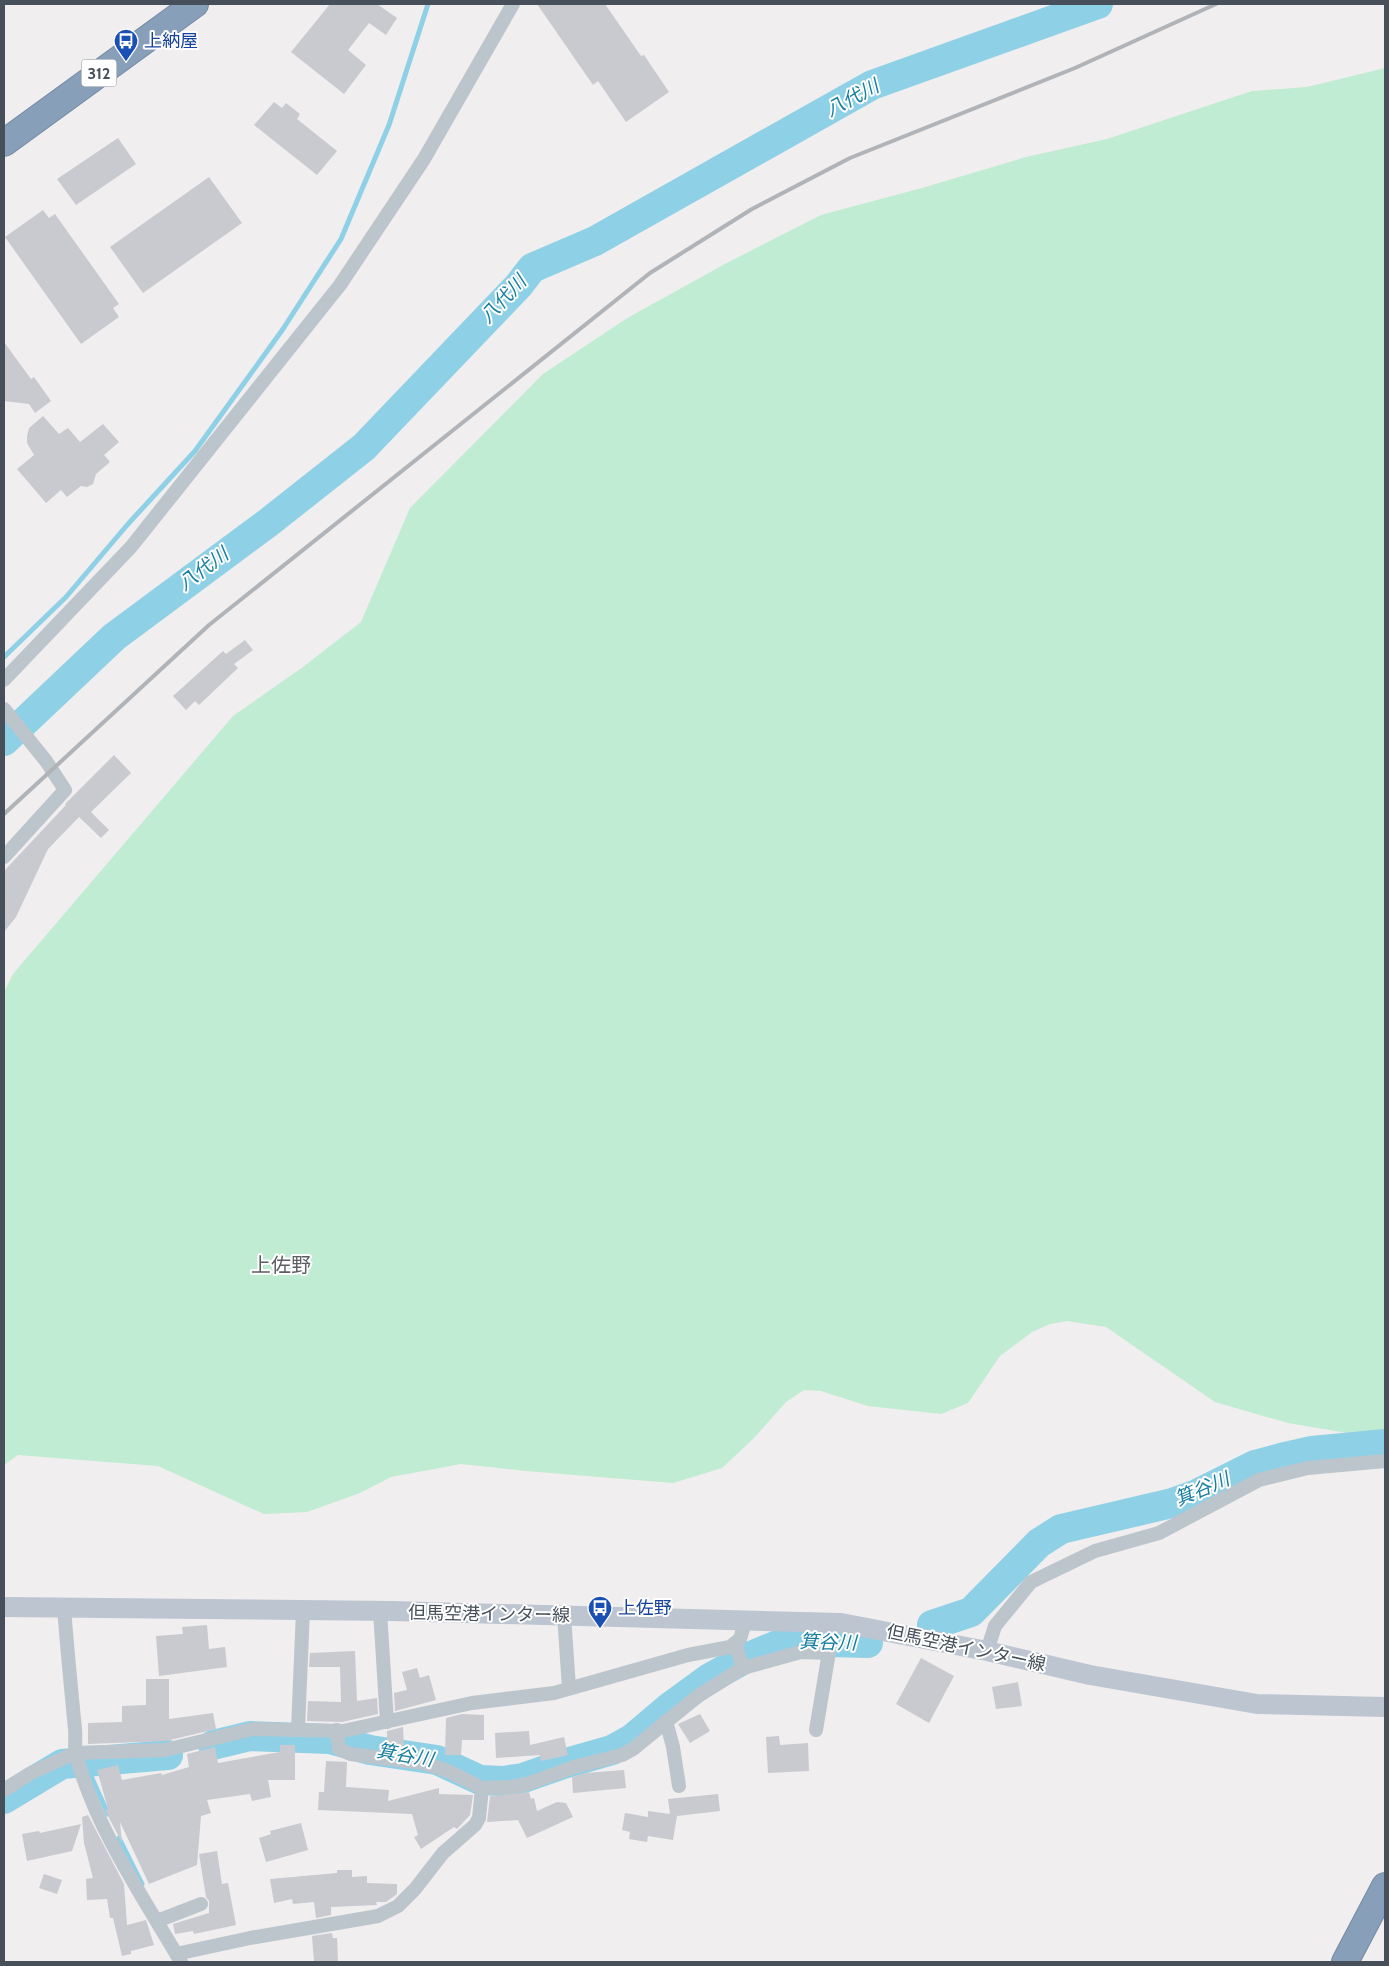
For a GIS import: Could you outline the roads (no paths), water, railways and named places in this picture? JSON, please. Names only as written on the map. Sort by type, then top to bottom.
[{"type":"highway","name":"312","points":[[4,144],[195,4]]},
{"type":"highway","points":[[1345,1962],[1385,1886]]},
{"type":"main road","name":"但馬空港インター線","points":[[4,1607],[380,1611],[746,1619],[832,1623],[987,1651],[1090,1675],[1257,1704],[1385,1708]]},
{"type":"street","points":[[4,680],[131,547],[340,285],[424,159],[513,4]]},
{"type":"street","points":[[4,709],[46,761],[65,790],[4,857]]},
{"type":"street","points":[[987,1651],[995,1626],[1030,1582],[1038,1578],[1095,1551],[1159,1533],[1259,1480],[1308,1468],[1385,1461]]},
{"type":"street","points":[[64,1607],[75,1752],[88,1794],[123,1863],[179,1958],[250,1938],[378,1916],[398,1906],[415,1889],[443,1853],[476,1825],[479,1818],[482,1788]]},
{"type":"street","points":[[298,1729],[303,1610]]},
{"type":"street","points":[[380,1611],[386,1722]]},
{"type":"street","points":[[564,1616],[569,1688]]},
{"type":"street","points":[[4,1790],[31,1773],[75,1752],[166,1750],[253,1729],[337,1730],[386,1722],[472,1703],[522,1698],[569,1688],[696,1653],[730,1647],[740,1639],[746,1619]]},
{"type":"street","points":[[816,1730],[832,1623]]},
{"type":"street","points":[[735,1643],[743,1668]]},
{"type":"street","points":[[337,1730],[339,1749],[350,1754],[423,1763],[448,1771],[482,1788],[511,1787],[527,1784],[574,1768],[622,1755],[644,1741],[698,1696],[743,1668],[801,1652],[829,1653]]},
{"type":"street","points":[[666,1721],[673,1747],[679,1786]]},
{"type":"street","points":[[157,1921],[201,1904]]},
{"type":"waterway","points":[[4,657],[66,597],[128,524],[195,451],[283,329],[341,239],[389,125],[428,4]]},
{"type":"waterway","name":"八代川","points":[[4,741],[114,637],[269,522],[364,447],[519,285],[532,268],[595,241],[872,85],[1098,4]]},
{"type":"waterway","name":"箕谷川","points":[[932,1625],[971,1612],[1039,1543],[1061,1529],[1172,1503],[1197,1494],[1255,1465],[1281,1458],[1312,1451],[1385,1444]]},
{"type":"waterway","name":"箕谷川","points":[[213,1745],[250,1736],[330,1739],[370,1750],[437,1760],[480,1780],[503,1781],[523,1778],[612,1750],[632,1739],[671,1706],[708,1679],[746,1658],[787,1641],[868,1643]]},
{"type":"waterway","name":"箕谷川","points":[[4,1799],[62,1764],[168,1755]]},
{"type":"waterway","points":[[86,1765],[108,1814]]},
{"type":"waterway","points":[[119,1838],[142,1884]]},
{"type":"railway","points":[[4,814],[209,625],[650,273],[752,209],[850,158],[1075,68],[1216,4]]},
{"type":"place","name":"上納屋","points":[[126,62]]},
{"type":"place","name":"上佐野","points":[[600,1629]]},
{"type":"district","name":"上佐野","points":[[281,1265]]}]
